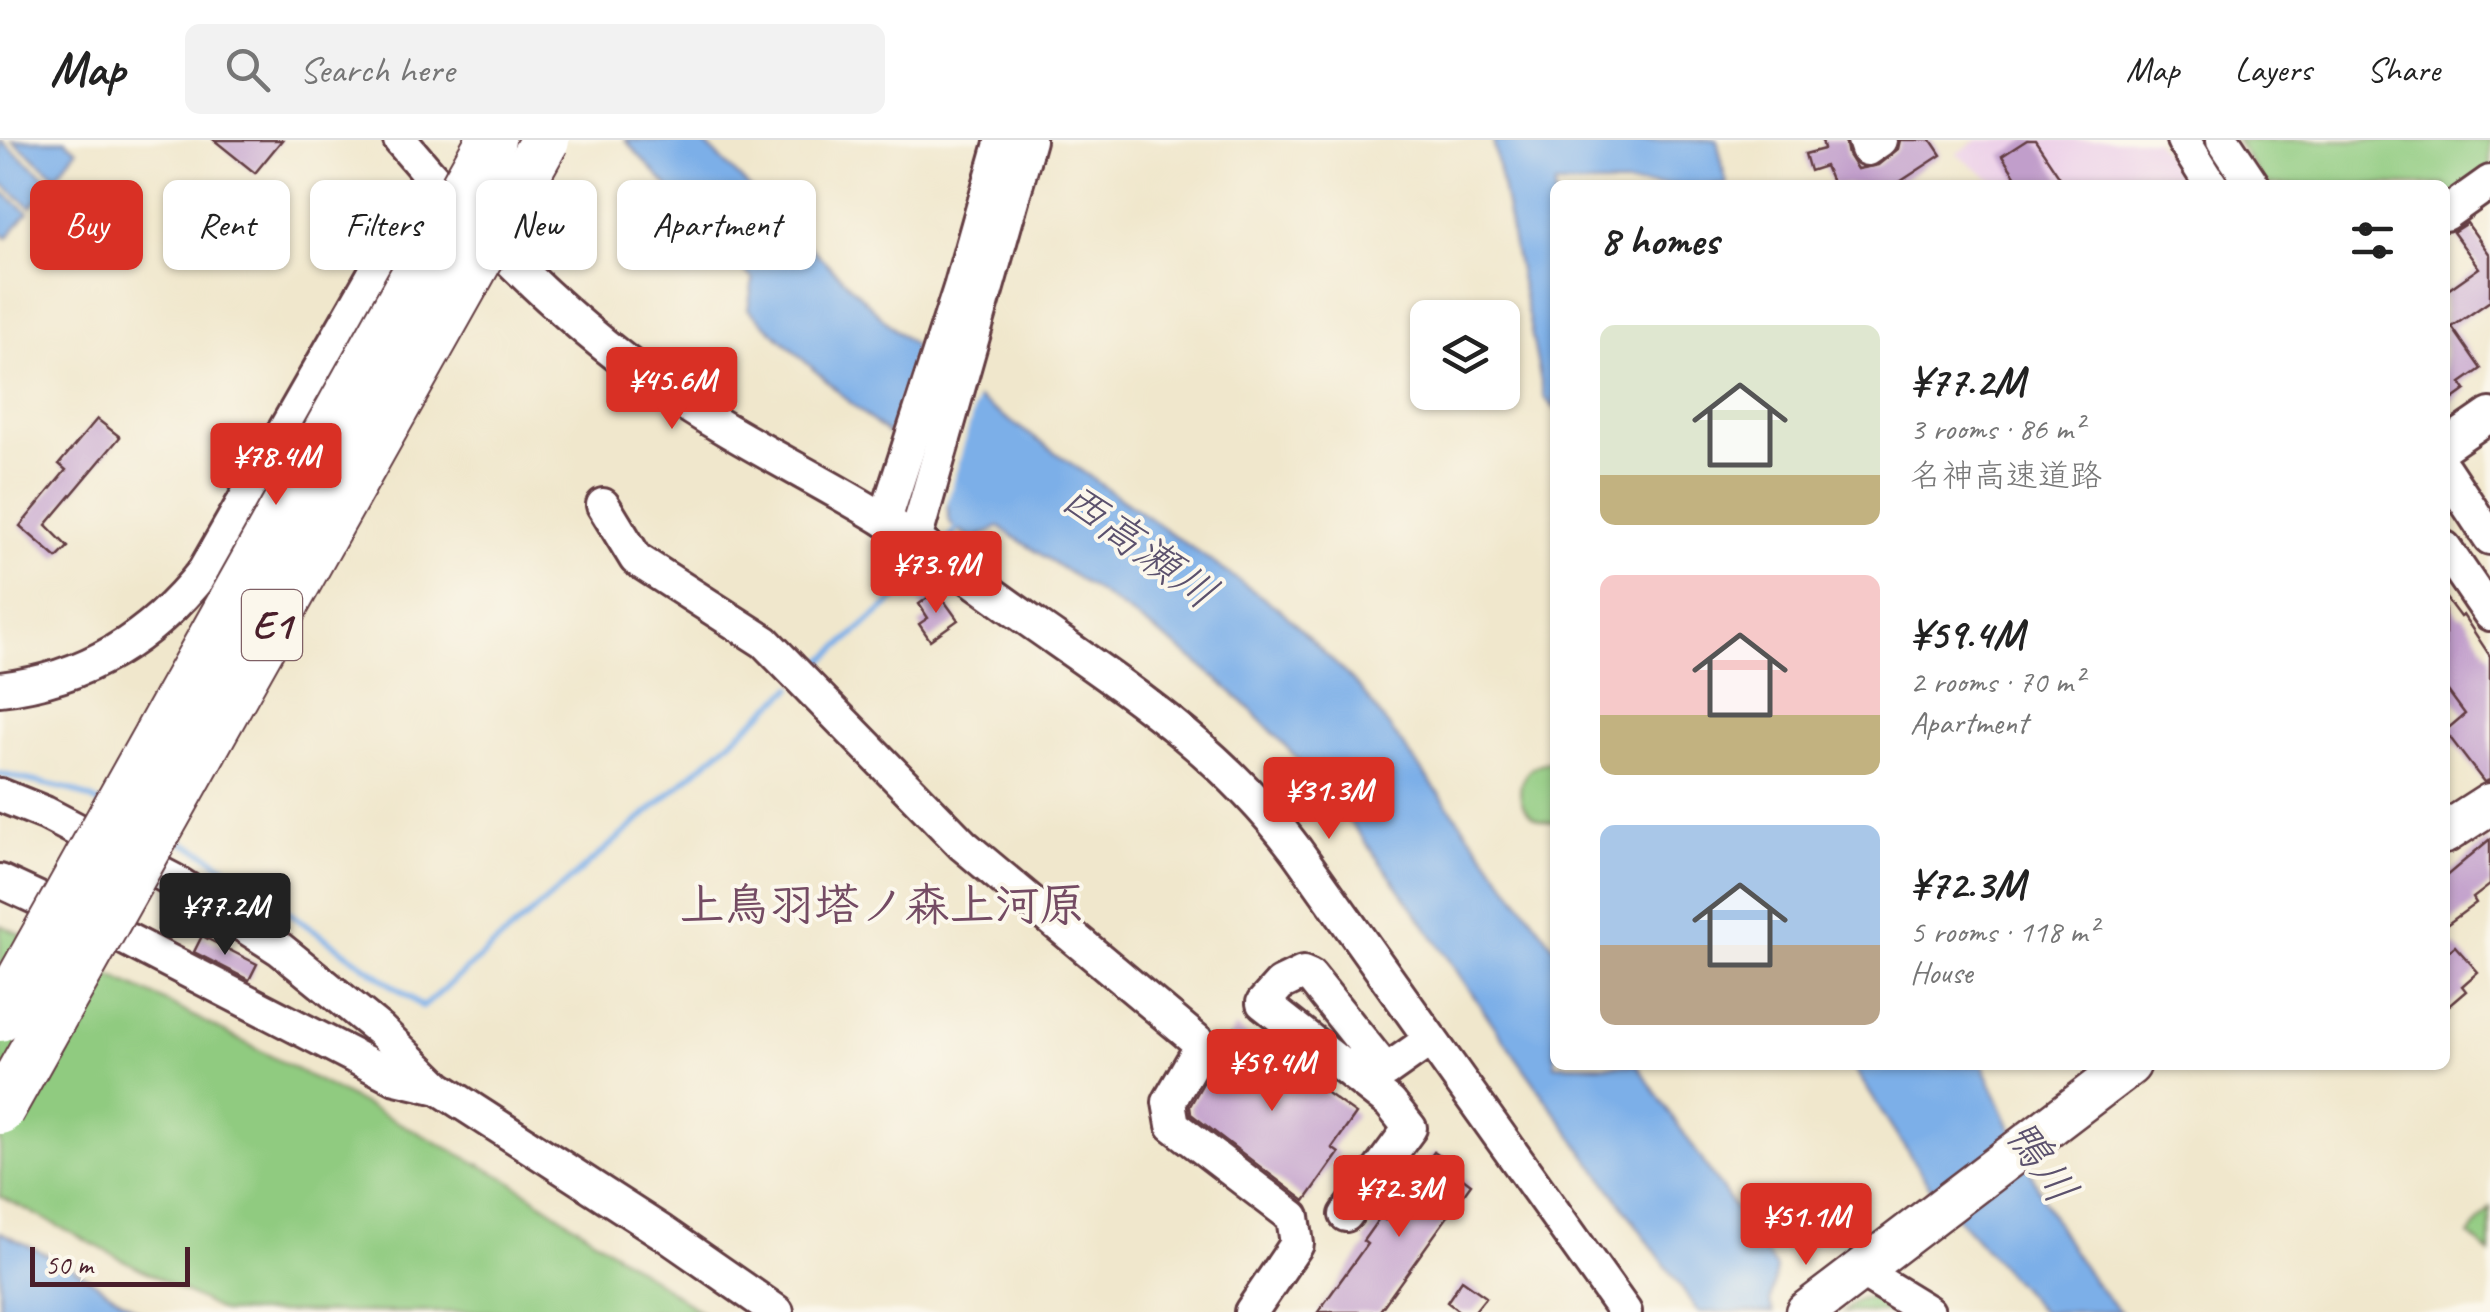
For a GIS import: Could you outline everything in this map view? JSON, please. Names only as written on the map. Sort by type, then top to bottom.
[{"type":"highway","name":"E1","points":[[0,1016],[491,140]]},
{"type":"highway","name":"E1","points":[[0,1110],[544,140]]},
{"type":"main road","points":[[2450,829],[2490,804]]},
{"type":"main road","points":[[1806,1312],[2123,1070]]},
{"type":"street","points":[[400,140],[430,176],[594,340],[666,392],[916,540],[1110,676],[1222,764],[1280,829],[1625,1312]]},
{"type":"street","points":[[916,540],[973,293],[1002,140]]},
{"type":"street","points":[[884,520],[1029,140]]},
{"type":"street","points":[[1864,140],[1866,149],[1880,140]]},
{"type":"street","points":[[2182,140],[2208,180]]},
{"type":"street","points":[[2223,140],[2250,180]]},
{"type":"street","points":[[0,689],[52,679],[106,657],[144,634],[176,607],[204,572],[430,176]]},
{"type":"street","points":[[2450,210],[2490,182]]},
{"type":"street","points":[[2450,443],[2490,415]]},
{"type":"street","points":[[2450,478],[2490,538]]},
{"type":"street","points":[[603,505],[636,559],[765,642],[963,846],[1202,1045],[1168,1102],[1173,1125],[1292,1217],[1297,1244],[1252,1312]]},
{"type":"street","points":[[2450,555],[2490,614]]},
{"type":"street","points":[[0,795],[45,813],[173,880],[280,948],[380,1030],[438,1088],[662,1232],[777,1312]]},
{"type":"street","points":[[0,881],[128,940],[396,1078],[438,1088]]},
{"type":"street","points":[[1346,1215],[1410,1128],[1390,1103],[1264,1002],[1280,984],[1303,973],[1310,976],[1386,1071],[1430,1040]]},
{"type":"street","points":[[1864,1268],[1928,1312]]},
{"type":"shaded area","points":[[1978,140],[2155,140],[2183,180],[1992,180],[1956,154]]},
{"type":"green space","points":[[2236,140],[2490,140],[2490,173],[2450,201],[2450,180],[2262,180]]},
{"type":"green space","points":[[1550,763],[1550,821],[1529,813],[1520,792],[1522,780],[1540,764]]},
{"type":"green space","points":[[0,925],[157,997],[509,1180],[701,1312],[224,1312],[0,1196]]},
{"type":"green space","points":[[2490,1208],[2490,1254],[2469,1235]]},
{"type":"green space","points":[[1872,1297],[1900,1312],[1843,1312],[1858,1300]]},
{"type":"water","points":[[0,140],[50,180],[30,180],[30,206],[0,182]]},
{"type":"water","points":[[12,140],[65,140],[77,150],[56,176]]},
{"type":"water","points":[[625,140],[701,140],[742,180],[662,180]]},
{"type":"water","points":[[1493,140],[1717,140],[1726,180],[1550,180],[1550,404],[1544,397]]},
{"type":"water","points":[[0,190],[28,212],[7,238],[0,233]]},
{"type":"water","name":"西高瀬川","points":[[816,253],[895,330],[980,400],[1282,611],[1359,687],[1550,941],[1550,1070],[1640,1070],[1776,1268],[1770,1303],[1774,1312],[1698,1312],[1376,856],[1309,772],[1234,694],[1120,606],[999,527],[973,540],[950,523],[942,477],[855,407],[748,309],[753,280],[744,270],[816,270]]},
{"type":"water","points":[[1855,1070],[1985,1070],[2059,1228],[2098,1287],[2121,1312],[2042,1312],[1930,1187]]},
{"type":"water","points":[[0,1232],[67,1264],[140,1312],[0,1312]]},
{"type":"pier","points":[[917,342],[979,392],[944,515],[937,480],[888,440]]},
{"type":"building","points":[[214,140],[282,140],[255,173]]},
{"type":"building","points":[[1822,140],[1845,140],[1857,169],[1878,165],[1898,149],[1900,140],[1931,140],[1941,155],[1903,180],[1831,180],[1825,166],[1810,171],[1805,154],[1824,149]]},
{"type":"building","points":[[2027,140],[2035,140],[2062,180],[2018,180],[2002,156]]},
{"type":"building","points":[[2467,223],[2490,255],[2490,301],[2452,327],[2481,369],[2461,383],[2466,390],[2450,401],[2450,288],[2479,268],[2453,232]]},
{"type":"building","points":[[97,419],[120,437],[46,525],[68,547],[57,558],[20,526],[66,470],[59,464]]},
{"type":"building","points":[[937,591],[958,620],[930,640],[919,624],[928,618],[919,604]]},
{"type":"building","points":[[2450,604],[2460,617],[2463,615],[2490,656],[2490,780],[2484,782],[2450,738],[2450,727],[2465,714],[2450,694]]},
{"type":"building","points":[[2490,839],[2490,885],[2473,898],[2476,903],[2450,922],[2450,873]]},
{"type":"building","points":[[202,936],[257,964],[249,980],[194,952]]},
{"type":"building","points":[[2455,946],[2478,972],[2462,986],[2466,991],[2450,1005],[2450,950]]},
{"type":"building","points":[[1235,1027],[1356,1114],[1332,1148],[1339,1153],[1305,1201],[1191,1114],[1190,1106]]},
{"type":"building","points":[[1434,1152],[1471,1184],[1379,1312],[1318,1312],[1367,1244],[1363,1241],[1380,1217],[1385,1220]]},
{"type":"building","points":[[1462,1280],[1486,1297],[1474,1312],[1460,1312],[1447,1302]]},
{"type":"waterway","points":[[944,547],[959,525]]},
{"type":"waterway","points":[[809,673],[923,575],[934,561]]},
{"type":"waterway","points":[[171,837],[206,854],[423,1007],[792,688]]},
{"type":"waterway","points":[[0,774],[72,790],[101,804]]},
{"type":"district","name":"上鳥羽塔ノ森上河原","points":[[882,905]]},
{"type":"water label","name":"鴨川","points":[[2041,1162]]}]
